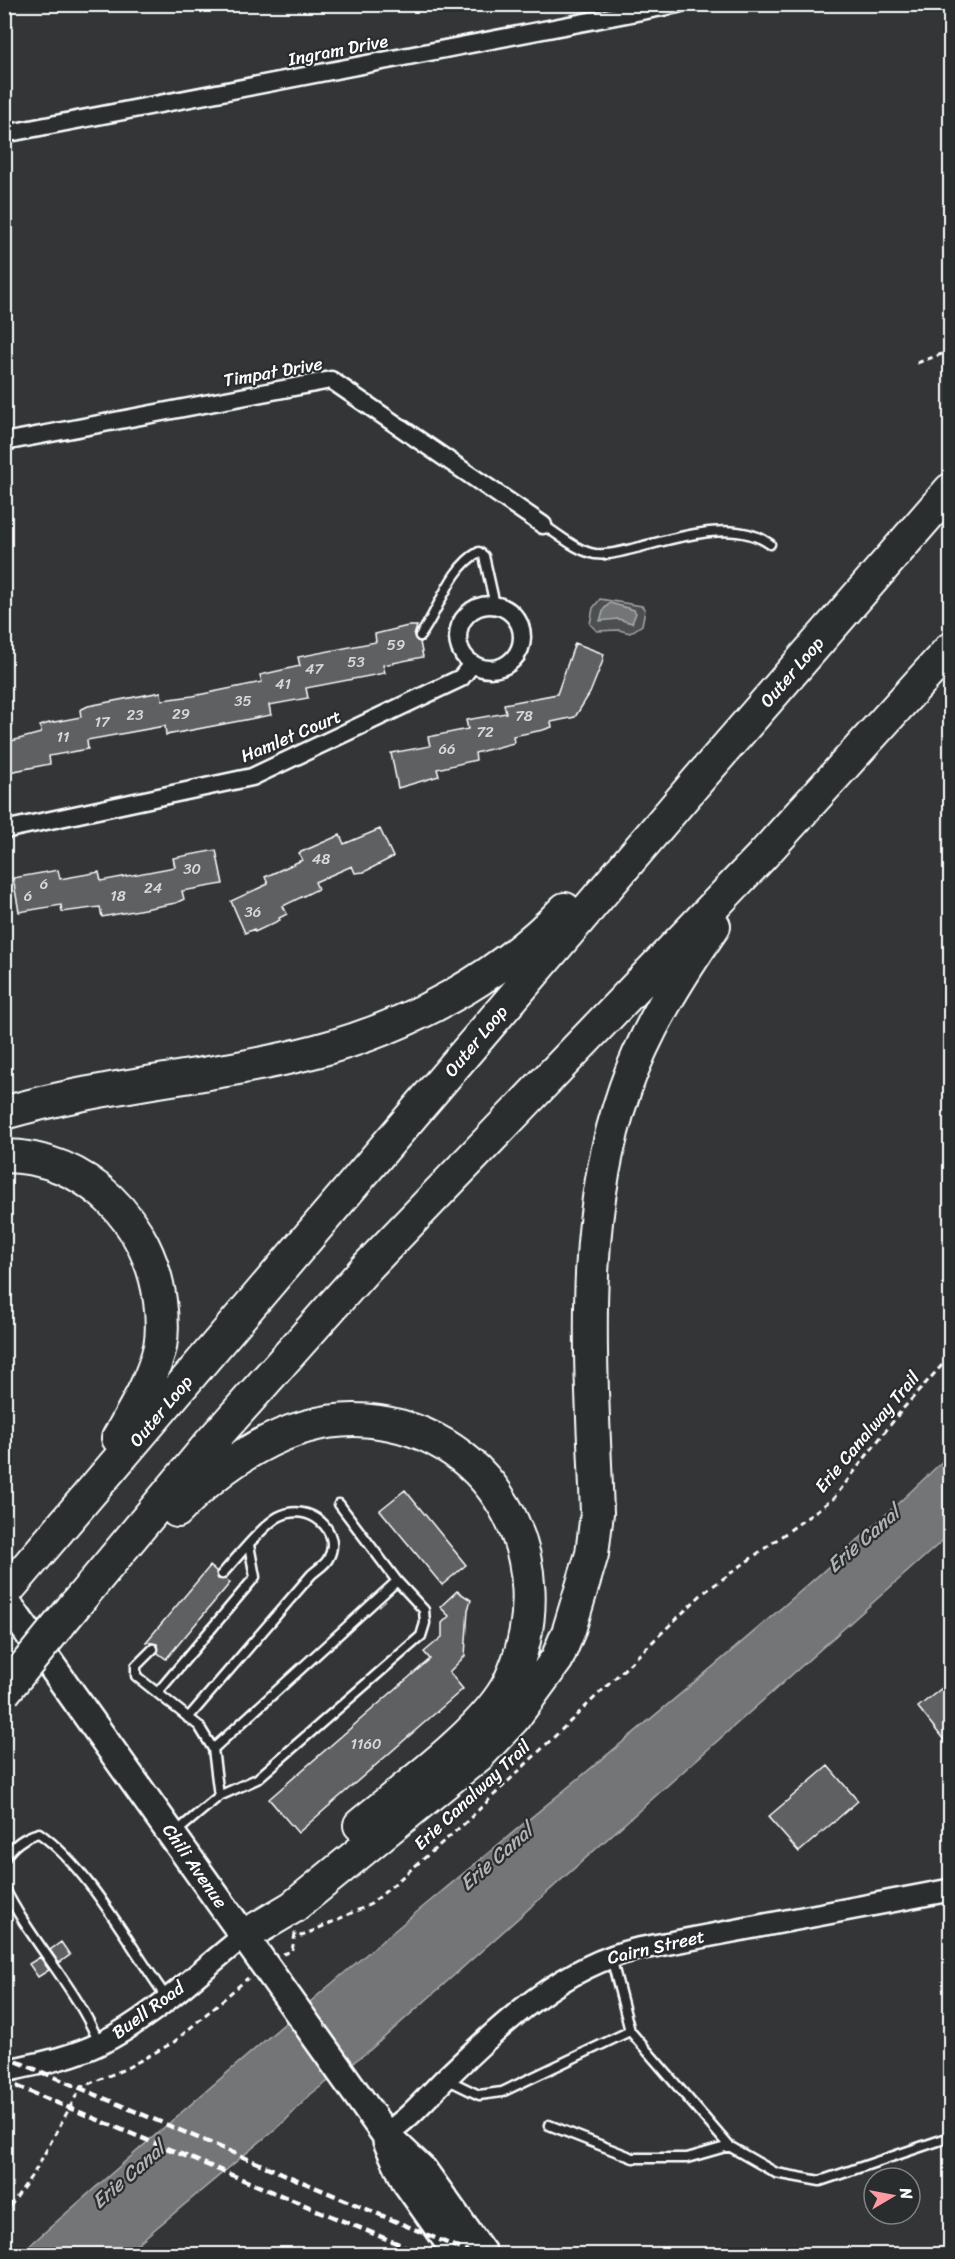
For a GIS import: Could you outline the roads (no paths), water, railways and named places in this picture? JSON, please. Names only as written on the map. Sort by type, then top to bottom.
[{"type":"highway","name":"Outer Loop","points":[[4,1594],[699,778],[951,490]]},
{"type":"highway","points":[[4,1692],[211,1442],[367,1267],[761,857],[951,650]]},
{"type":"highway","points":[[4,1113],[85,1092],[315,1052],[369,1035],[412,1016],[459,992],[510,959],[552,923],[699,778]]},
{"type":"highway","points":[[244,1936],[293,1907],[479,1755],[513,1719],[557,1659],[583,1591],[592,1554],[597,1513],[590,1266],[598,1198],[611,1137],[625,1088],[659,1013],[761,857]]},
{"type":"highway","points":[[4,1156],[40,1160],[73,1171],[97,1187],[121,1211],[141,1238],[152,1259],[162,1317],[160,1346],[145,1394],[118,1437],[102,1480]]},
{"type":"highway","points":[[75,1605],[147,1543],[200,1486],[260,1445],[289,1432],[324,1424],[353,1420],[384,1423],[413,1429],[441,1443],[465,1459],[496,1494],[519,1533],[530,1585],[524,1644],[509,1683],[490,1711],[468,1734],[283,1890],[244,1936]]},
{"type":"main road","name":"Chili Avenue","points":[[4,1599],[385,2134],[423,2170],[483,2254]]},
{"type":"main road","name":"Chili Avenue","points":[[385,2134],[391,2154],[406,2182],[457,2254]]},
{"type":"street","name":"Ingram Drive","points":[[4,134],[678,4]]},
{"type":"street","name":"Timpat Drive","points":[[4,442],[331,380],[543,525]]},
{"type":"street","points":[[495,605],[505,608],[520,623],[523,634],[518,654],[502,668],[481,669],[472,664],[459,647],[460,625],[474,609],[495,605]]},
{"type":"street","name":"Hamlet Court","points":[[4,830],[252,777],[461,678],[472,664]]},
{"type":"street","name":"Cairn Street","points":[[385,2134],[408,2117],[446,2078],[543,1993],[582,1968],[611,1956],[951,1890]]},
{"type":"street","name":"Buell Road","points":[[4,2071],[60,2058],[100,2044],[132,2025],[168,1998],[244,1936]]},
{"type":"lane","points":[[543,525],[596,554],[613,554],[682,536],[733,532],[746,533],[770,544]]},
{"type":"lane","points":[[420,636],[455,577],[470,557],[479,552],[484,556],[495,605]]},
{"type":"lane","points":[[173,1836],[219,1796],[257,1779],[421,1636],[425,1623],[424,1610],[397,1581],[339,1503]]},
{"type":"lane","points":[[188,1718],[311,1575],[328,1559],[332,1541],[324,1525],[309,1512],[296,1510],[277,1518],[222,1574]]},
{"type":"lane","points":[[158,1692],[255,1577],[249,1545]]},
{"type":"lane","points":[[213,1749],[397,1581]]},
{"type":"lane","points":[[153,1649],[136,1666],[136,1676],[199,1726],[213,1749],[219,1796]]},
{"type":"lane","points":[[4,1859],[16,1845],[32,1835],[39,1833],[55,1844],[87,1882],[168,1998]]},
{"type":"lane","points":[[4,1887],[33,1937],[89,2020],[100,2044]]},
{"type":"lane","points":[[611,1956],[630,2031],[729,2146],[776,2173],[820,2181],[951,2137]]},
{"type":"lane","points":[[446,2078],[479,2095],[502,2092],[630,2031]]},
{"type":"lane","points":[[549,2125],[633,2158],[687,2158],[729,2146]]},
{"type":"water","points":[[610,603],[634,610],[636,613],[632,623],[618,619],[600,621],[604,609]]},
{"type":"water","name":"Erie Canal","points":[[950,1454],[950,1534],[370,2050],[311,2094],[285,2121],[125,2254],[20,2254],[334,1981],[764,1623],[889,1512]]},
{"type":"railway","points":[[4,2056],[473,2254]]},
{"type":"railway","points":[[4,2081],[423,2254]]}]
